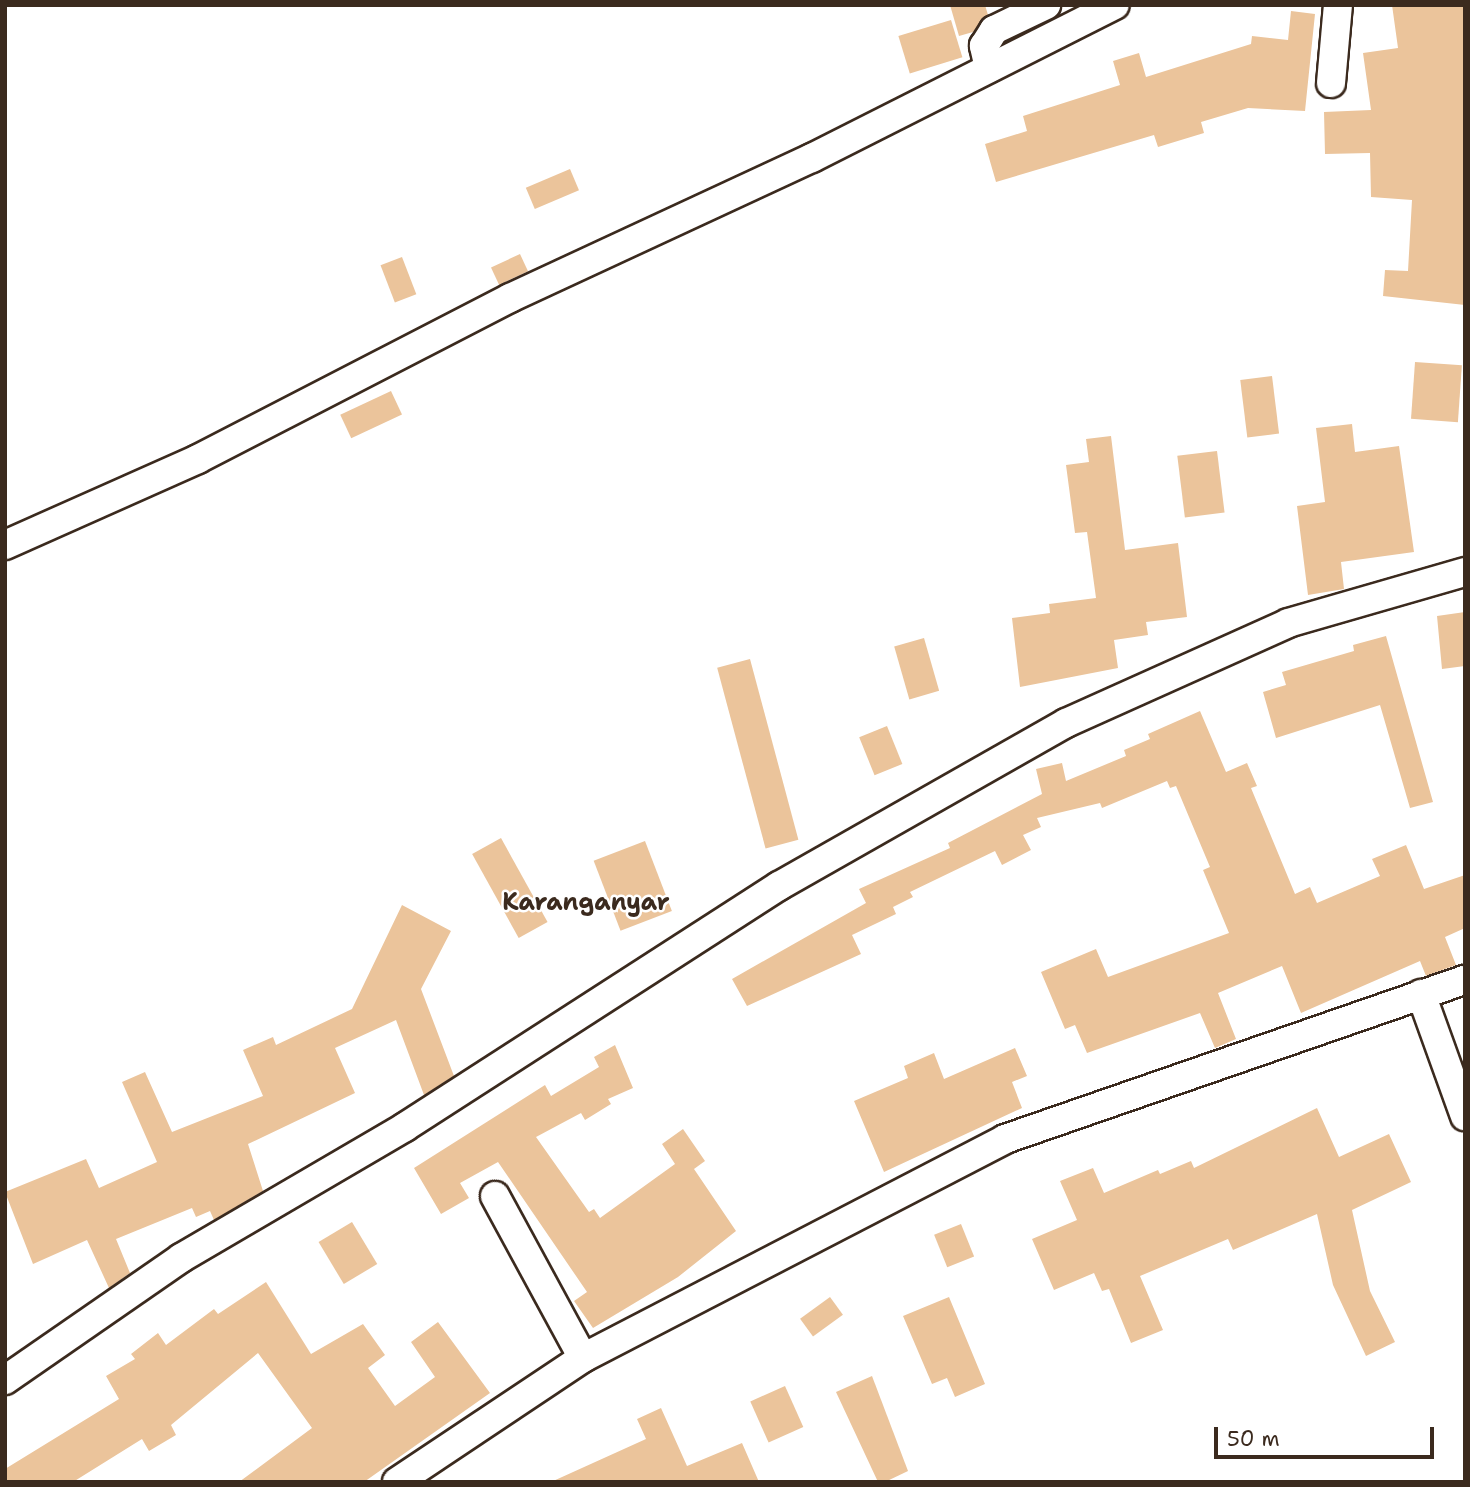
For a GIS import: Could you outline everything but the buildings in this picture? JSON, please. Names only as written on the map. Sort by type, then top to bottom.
[{"type":"street","points":[[989,68],[985,46],[994,30],[1046,5]]},
{"type":"street","points":[[5,545],[198,459],[510,298],[1115,5]]},
{"type":"street","points":[[1331,83],[1338,5]]},
{"type":"street","points":[[5,1380],[181,1258],[405,1127],[779,886],[1054,729],[1288,623],[1465,572]]},
{"type":"street","points":[[397,1482],[583,1358],[1005,1139],[1465,980]]},
{"type":"street","points":[[1421,994],[1465,1116]]},
{"type":"street","points":[[495,1196],[583,1358]]},
{"type":"district","name":"Karanganyar","points":[[586,903]]}]
